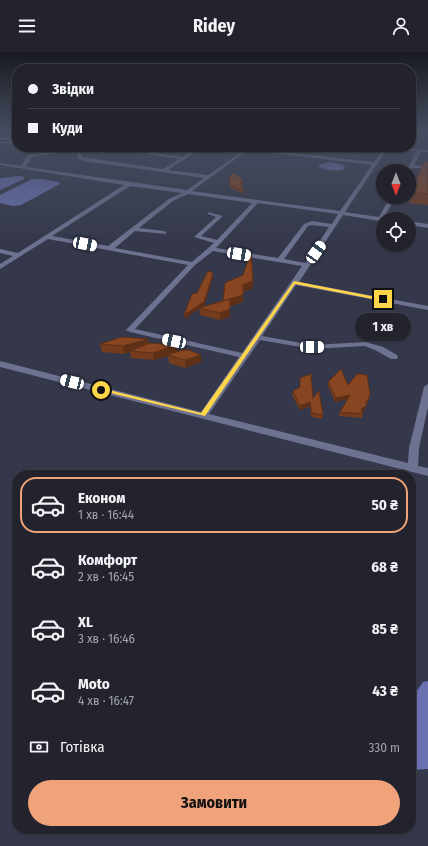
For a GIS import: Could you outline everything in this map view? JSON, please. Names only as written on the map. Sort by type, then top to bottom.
[{"type":"lane","points":[[29,168],[107,181],[376,218]]},
{"type":"lane","points":[[151,168],[209,177]]},
{"type":"lane","points":[[109,248],[171,200],[188,192],[221,168]]},
{"type":"lane","points":[[203,415],[373,168]]},
{"type":"lane","points":[[107,181],[112,177]]},
{"type":"lane","points":[[0,267],[129,184]]},
{"type":"lane","points":[[244,356],[130,330],[193,264],[212,249],[256,202]]},
{"type":"lane","points":[[210,214],[220,216],[197,237],[218,242]]},
{"type":"lane","points":[[280,260],[306,225],[312,223],[333,226]]},
{"type":"lane","points":[[416,224],[428,226]]},
{"type":"lane","points":[[134,229],[164,233]]},
{"type":"lane","points":[[47,237],[193,264]]},
{"type":"lane","points":[[212,249],[307,265]]},
{"type":"lane","points":[[0,251],[20,255]]},
{"type":"lane","points":[[294,283],[428,308]]},
{"type":"lane","points":[[257,337],[312,347],[366,344],[380,349],[394,357]]},
{"type":"lane","points":[[0,364],[428,472]]},
{"type":"lane","points":[[413,468],[414,448],[428,388]]},
{"type":"shaded area","points":[[0,168],[376,168],[376,204],[416,204],[416,168],[428,168],[428,846],[0,846]]},
{"type":"water","points":[[322,168],[344,168],[343,170]]},
{"type":"water","points":[[24,177],[24,179],[0,190],[0,178]]},
{"type":"water","points":[[32,179],[59,182],[60,184],[21,205],[13,206],[0,203],[0,195]]},
{"type":"water","points":[[428,681],[428,769],[416,770],[416,692],[423,682]]},
{"type":"building","points":[[421,168],[428,168],[428,194],[416,193],[416,180]]},
{"type":"building","points":[[234,173],[243,180],[240,182],[244,191],[230,185],[229,178]]},
{"type":"building","points":[[251,252],[253,281],[243,285],[243,295],[223,301],[225,283],[243,275]]},
{"type":"building","points":[[208,271],[213,273],[204,302],[184,315],[192,294],[197,293]]},
{"type":"building","points":[[230,299],[230,309],[220,313],[199,308]]},
{"type":"building","points":[[122,337],[148,339],[123,346],[100,344]]},
{"type":"building","points":[[150,343],[177,345],[153,353],[130,351]]},
{"type":"building","points":[[182,350],[189,350],[201,355],[185,360],[168,355]]},
{"type":"building","points":[[341,369],[348,385],[357,374],[367,375],[370,394],[368,400],[366,401],[366,406],[361,409],[363,414],[340,412],[350,395],[336,398],[328,382]]},
{"type":"building","points":[[311,374],[313,398],[319,391],[323,415],[312,413],[310,402],[300,406],[293,391],[300,387],[300,378]]},
{"type":"route","points":[[101,390],[203,415],[294,283],[383,299]]}]
